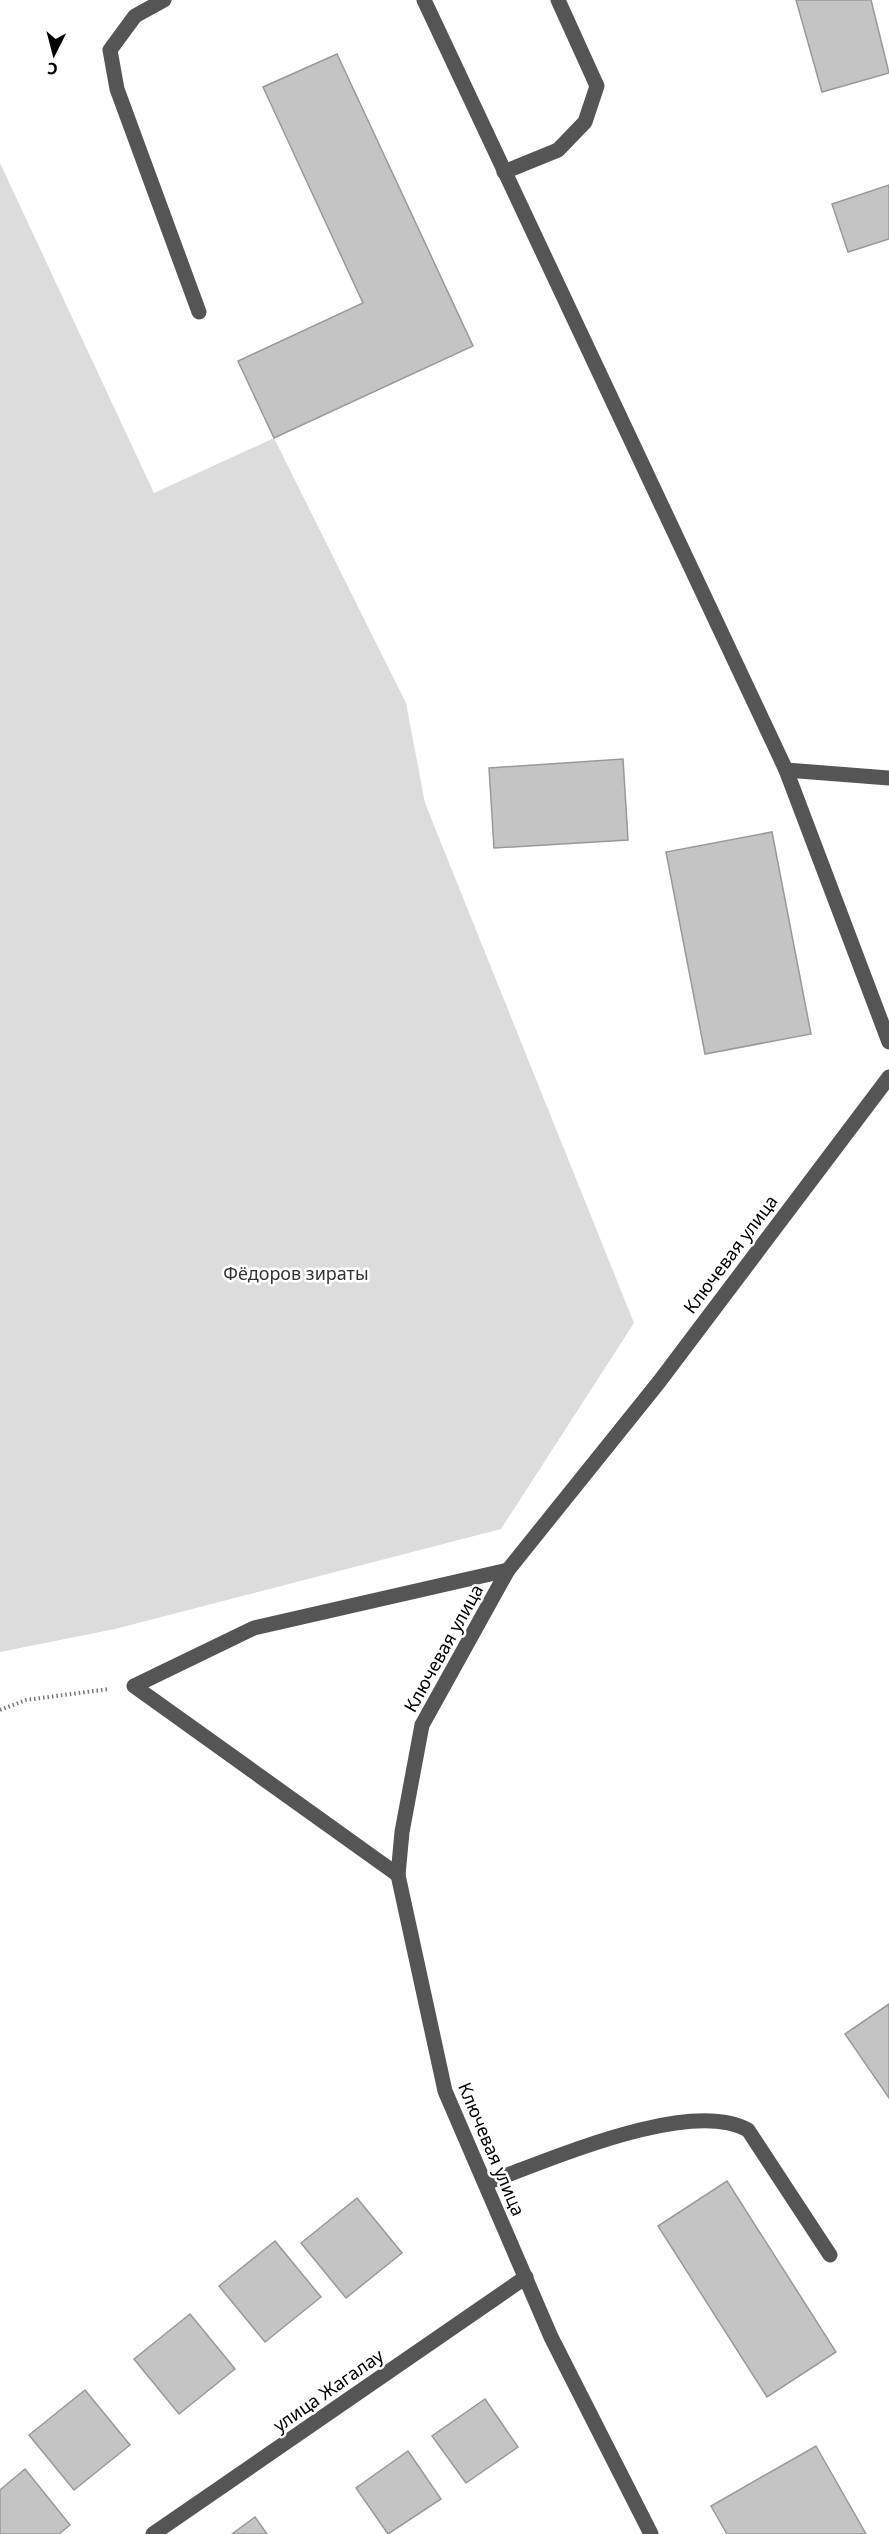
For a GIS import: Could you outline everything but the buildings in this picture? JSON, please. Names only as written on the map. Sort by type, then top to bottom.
[{"type":"street","points":[[164,0],[135,16],[110,50],[117,88],[199,312]]},
{"type":"street","points":[[424,0],[786,770],[889,1042]]},
{"type":"street","points":[[504,172],[558,150],[585,122],[597,86],[558,0]]},
{"type":"street","points":[[786,770],[889,778]]},
{"type":"street","name":"Ключевая улица","points":[[651,2534],[551,2337],[445,2091],[398,1875],[402,1832],[422,1725],[508,1570],[659,1382],[889,1077]]},
{"type":"street","points":[[398,1875],[134,1686],[254,1628],[508,1570]]},
{"type":"street","points":[[486,2183],[652,2126],[703,2120],[734,2122],[748,2130],[830,2255]]},
{"type":"street","name":"улица Жагалау","points":[[153,2534],[526,2277]]},
{"type":"path","points":[[0,1710],[26,1700],[134,1686]]},
{"type":"green space","name":"Фёдоров зираты","points":[[0,163],[154,493],[274,438],[406,703],[425,803],[634,1323],[501,1529],[115,1629],[0,1652]]}]
